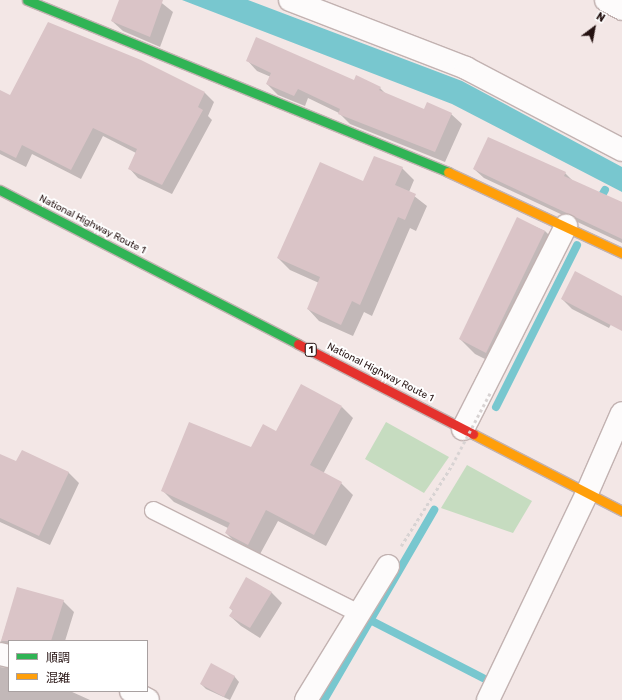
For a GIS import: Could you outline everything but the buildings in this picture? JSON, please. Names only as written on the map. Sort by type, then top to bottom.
[{"type":"main road","points":[[28,0],[474,183],[622,253]]},
{"type":"main road","name":"National Highway Route 1","points":[[0,190],[622,511]]},
{"type":"street","points":[[290,0],[466,68],[622,150]]},
{"type":"street","points":[[606,0],[622,9]]},
{"type":"street","points":[[463,429],[566,226]]},
{"type":"street","points":[[488,700],[587,493],[622,413]]},
{"type":"street","points":[[306,700],[388,566]]},
{"type":"street","points":[[133,692],[148,700]]},
{"type":"lane","points":[[153,510],[359,613]]},
{"type":"path","points":[[388,566],[452,465],[490,393]]},
{"type":"green space","points":[[386,422],[449,457],[424,493],[365,459]]},
{"type":"green space","points":[[467,465],[532,501],[513,533],[441,508]]},
{"type":"water","points":[[182,0],[248,0],[462,81],[622,167],[622,192],[452,104]]},
{"type":"waterway","points":[[598,202],[605,190]]},
{"type":"waterway","points":[[496,407],[577,245]]},
{"type":"waterway","points":[[324,700],[434,510]]},
{"type":"waterway","points":[[370,620],[483,678]]},
{"type":"traffic: fast","points":[[27,0],[448,172]]},
{"type":"traffic: fast","points":[[0,190],[298,344]]},
{"type":"traffic: slow","points":[[448,172],[622,253]]},
{"type":"traffic: slow","points":[[473,434],[622,511]]},
{"type":"traffic: jam","points":[[298,344],[473,434]]}]
